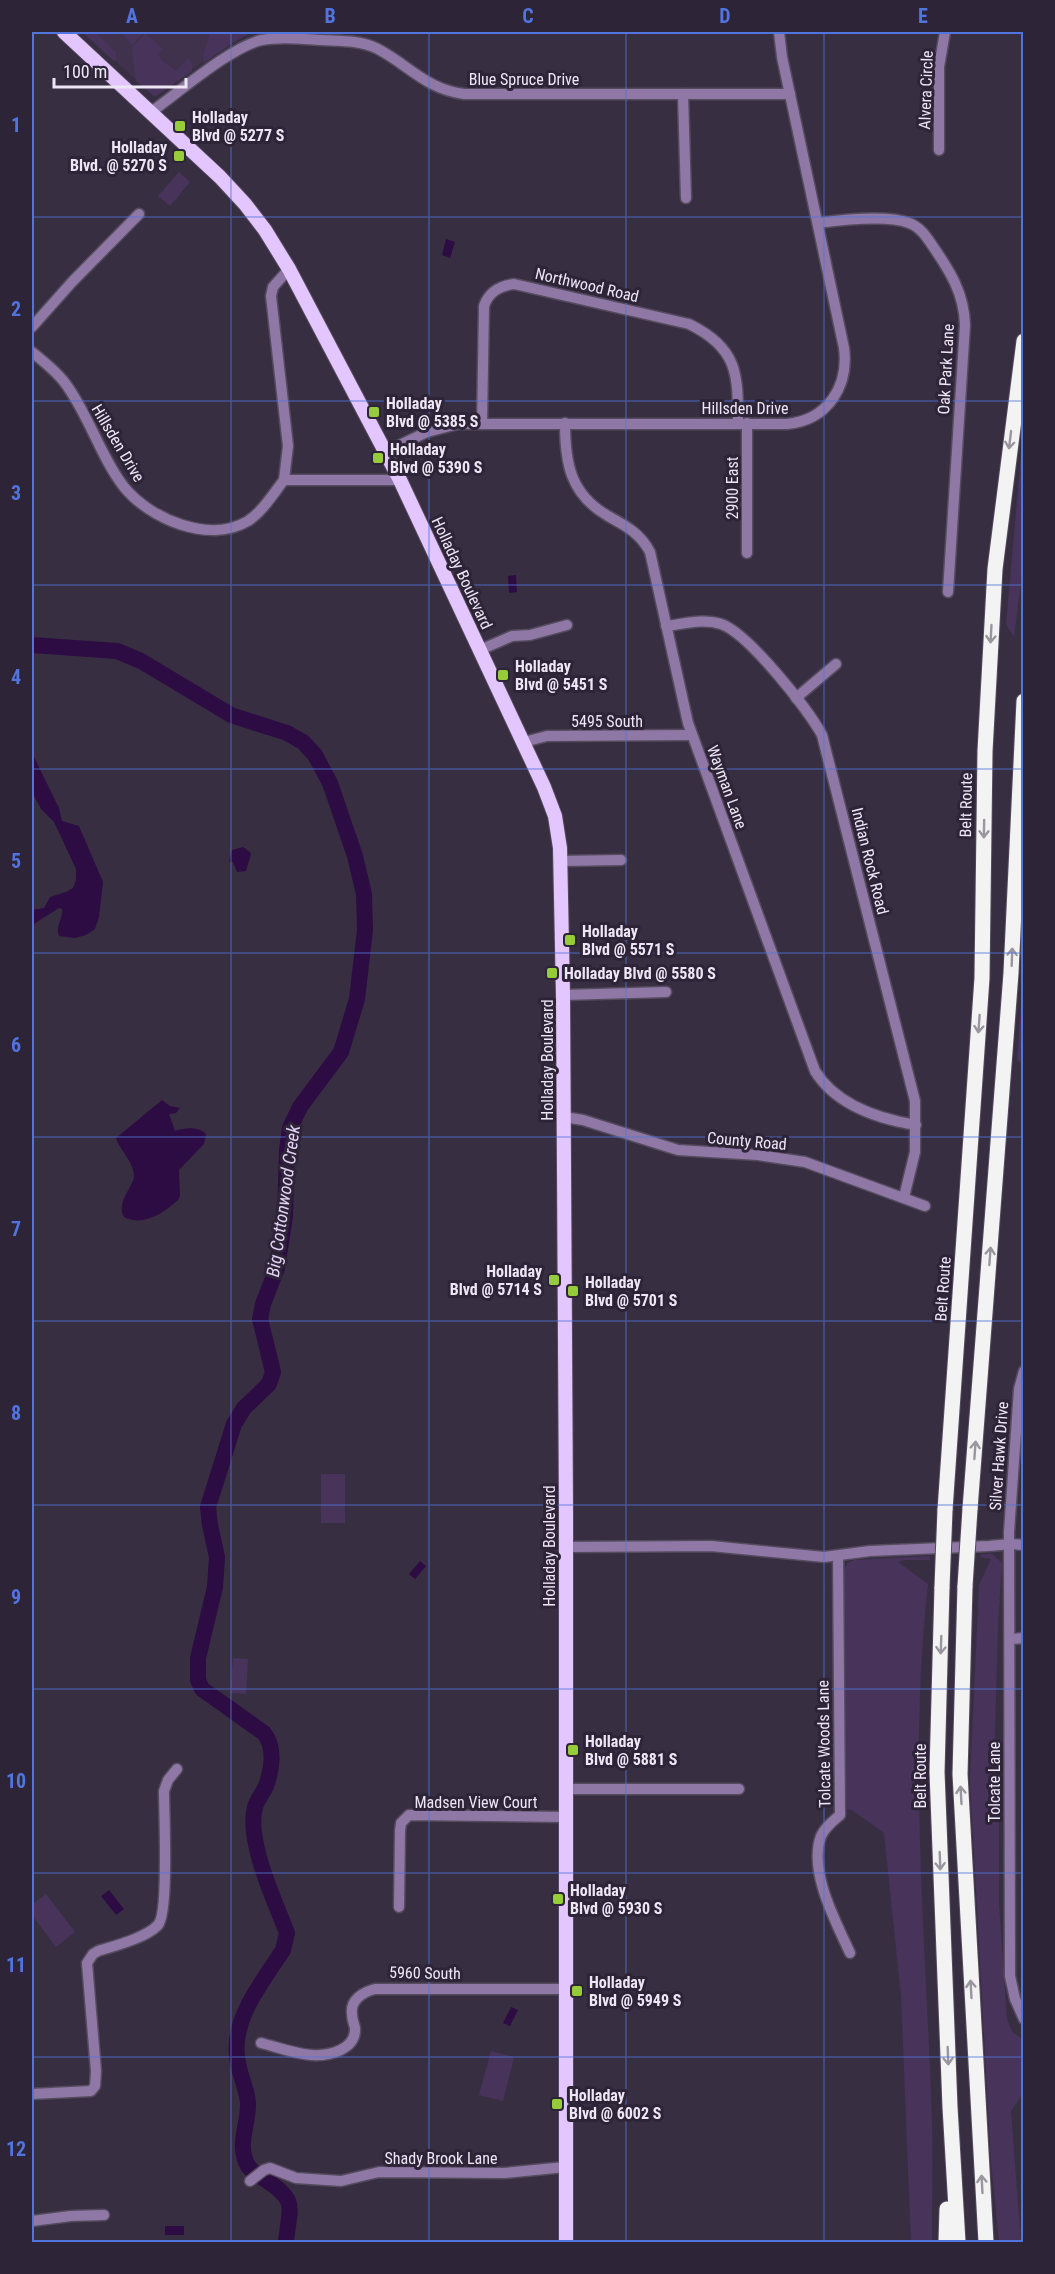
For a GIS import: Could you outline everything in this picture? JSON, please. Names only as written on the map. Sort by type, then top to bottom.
[{"type":"highway","name":"Belt Route","points":[[958,2242],[950,2107],[937,1772],[942,1587],[945,1510],[982,978],[985,751],[995,569],[1023,341]]},
{"type":"highway","points":[[986,2242],[960,1774],[965,1586],[1011,974],[1023,700]]},
{"type":"highway","points":[[946,2242],[950,2107]]},
{"type":"main road","name":"Holladay Boulevard","points":[[64,32],[151,112],[245,204],[265,230],[289,269],[400,480],[524,742],[555,816],[561,861],[564,1117],[566,2242]]},
{"type":"street","name":"Hillsden Drive","points":[[385,452],[437,429],[458,424],[787,424],[809,419],[829,405],[842,385],[846,370],[844,348],[778,32]]},
{"type":"street","name":"Alvera Circle","points":[[939,150],[939,73],[945,32]]},
{"type":"street","name":"Blue Spruce Drive","points":[[151,112],[248,44],[277,38],[312,35],[369,45],[424,81],[456,93],[790,94]]},
{"type":"street","points":[[683,94],[686,198]]},
{"type":"street","points":[[32,327],[72,282],[139,214]]},
{"type":"street","name":"Oak Park Lane","points":[[818,223],[870,219],[903,221],[913,225],[922,231],[950,270],[960,293],[965,325],[948,592]]},
{"type":"street","points":[[289,269],[273,287],[271,296],[288,446],[284,480],[400,480]]},
{"type":"street","name":"Northwood Road","points":[[482,423],[484,306],[488,297],[495,290],[514,284],[689,324],[702,330],[715,339],[733,364],[742,423]]},
{"type":"street","name":"Hillsden Drive","points":[[32,352],[64,383],[123,485],[136,500],[154,513],[194,528],[215,530],[232,527],[246,522],[255,515],[284,480]]},
{"type":"street","name":"Wayman Lane","points":[[565,423],[567,462],[578,488],[597,509],[638,534],[650,552],[692,735],[815,1071],[831,1090],[844,1100],[887,1118],[916,1125]]},
{"type":"street","name":"2900 East","points":[[742,423],[747,553]]},
{"type":"street","name":"Indian Rock Road","points":[[666,626],[707,621],[730,628],[753,647],[796,698],[818,728],[827,749],[915,1101],[915,1152],[904,1197]]},
{"type":"street","points":[[480,650],[512,636],[530,635],[567,625]]},
{"type":"street","points":[[796,698],[836,664]]},
{"type":"street","name":"5495 South","points":[[524,742],[547,736],[692,735]]},
{"type":"street","points":[[561,861],[621,860]]},
{"type":"street","points":[[563,995],[666,992]]},
{"type":"street","name":"County Road","points":[[564,1117],[583,1120],[678,1150],[758,1155],[805,1162],[925,1206]]},
{"type":"street","name":"Silver Hawk Drive","points":[[1011,1544],[1009,1532],[1019,1389],[1023,1371]]},
{"type":"street","name":"Tolcate Lane","points":[[1011,1544],[1008,1753],[1010,1976],[1015,1999],[1023,2019]]},
{"type":"street","points":[[566,1547],[711,1546],[808,1556],[838,1556],[870,1551],[1023,1545]]},
{"type":"street","name":"Tolcate Woods Lane","points":[[838,1556],[840,1815],[822,1835],[819,1863],[824,1893],[850,1953]]},
{"type":"street","points":[[1011,1639],[1023,1638]]},
{"type":"street","points":[[32,2094],[91,2091],[95,2086],[96,2071],[86,1974],[87,1963],[98,1951],[157,1927],[163,1917],[164,1791],[177,1768]]},
{"type":"street","points":[[565,1789],[739,1789]]},
{"type":"street","name":"Madsen View Court","points":[[399,1907],[400,1831],[401,1823],[409,1815],[565,1817]]},
{"type":"street","name":"5960 South","points":[[261,2043],[312,2055],[339,2052],[348,2045],[354,2035],[352,2011],[355,2001],[361,1995],[375,1989],[565,1989]]},
{"type":"street","name":"Shady Brook Lane","points":[[250,2181],[270,2168],[296,2178],[341,2181],[379,2172],[504,2173],[566,2167]]},
{"type":"street","points":[[32,2221],[104,2215]]},
{"type":"shaded area","points":[[82,32],[95,32],[116,52],[116,59],[114,61]]},
{"type":"shaded area","points":[[84,32],[248,32],[153,95]]},
{"type":"shaded area","points":[[121,32],[144,32],[132,45]]},
{"type":"shaded area","points":[[210,32],[247,32],[247,35],[204,63],[203,56]]},
{"type":"shaded area","points":[[145,33],[163,49],[158,54],[162,61],[176,71],[188,58],[192,63],[192,71],[155,97],[136,81],[132,48]]},
{"type":"shaded area","points":[[179,172],[190,182],[170,206],[158,196]]},
{"type":"shaded area","points":[[446,239],[455,242],[450,258],[442,255]]},
{"type":"shaded area","points":[[1023,434],[1024,558],[1014,637],[1006,624]]},
{"type":"shaded area","points":[[516,575],[517,592],[509,593],[508,576]]},
{"type":"shaded area","points":[[32,753],[59,808],[62,821],[79,826],[103,882],[99,917],[95,929],[75,938],[59,936],[62,909],[59,908],[32,925],[32,910],[44,908],[50,897],[73,888],[76,869],[54,822],[41,809],[32,792]]},
{"type":"shaded area","points":[[243,847],[251,853],[251,856],[246,871],[237,872],[233,862],[229,862],[232,850]]},
{"type":"shaded area","points":[[1023,980],[1023,1063],[1017,1061]]},
{"type":"shaded area","points":[[162,1100],[170,1106],[180,1108],[176,1113],[169,1114],[175,1131],[195,1129],[203,1131],[206,1134],[204,1144],[179,1170],[180,1196],[178,1200],[153,1217],[131,1220],[124,1217],[122,1207],[134,1172],[116,1138]]},
{"type":"shaded area","points":[[321,1474],[345,1474],[345,1523],[321,1523]]},
{"type":"shaded area","points":[[981,1554],[992,1554],[1002,1563],[993,1801],[999,1801],[999,1904],[1007,2019],[1012,2031],[1023,2040],[1023,2093],[1011,2111],[1021,2242],[999,2242],[991,2161],[970,1781],[979,1585],[991,1559],[980,1557]]},
{"type":"shaded area","points":[[930,1556],[930,1560],[898,1562],[928,1584],[919,1718],[919,1785],[932,2120],[932,2242],[911,2242],[901,1996],[884,1833],[852,1810],[847,1809],[843,1760],[843,1572],[847,1563],[854,1560]]},
{"type":"shaded area","points":[[420,1561],[426,1566],[415,1579],[409,1574]]},
{"type":"shaded area","points":[[233,1658],[248,1659],[246,1694],[230,1693]]},
{"type":"shaded area","points":[[109,1890],[124,1909],[116,1915],[101,1896]]},
{"type":"shaded area","points":[[46,1894],[75,1932],[56,1947],[32,1915],[32,1904]]},
{"type":"shaded area","points":[[511,2007],[518,2010],[510,2026],[503,2023]]},
{"type":"shaded area","points":[[491,2051],[514,2057],[503,2101],[479,2095]]},
{"type":"shaded area","points":[[165,2226],[184,2226],[184,2235],[165,2235]]},
{"type":"waterway","name":"Big Cottonwood Creek","points":[[32,645],[117,651],[141,661],[231,715],[287,733],[303,742],[315,755],[330,783],[355,856],[364,894],[365,930],[357,999],[341,1052],[300,1107],[290,1128],[285,1216],[277,1268],[263,1304],[260,1319],[273,1372],[269,1384],[244,1408],[234,1424],[208,1507],[217,1557],[215,1587],[198,1658],[198,1680],[202,1689],[264,1733],[271,1752],[268,1779],[255,1807],[253,1821],[263,1871],[287,1933],[283,1950],[249,2003],[238,2032],[236,2047],[248,2103],[243,2142],[245,2158],[252,2170],[288,2200],[290,2213],[286,2242]]},
{"type":"place","name":"Holladay Blvd @ 5277 S","points":[[180,126]]},
{"type":"place","name":"Holladay Blvd. @ 5270 S","points":[[179,156]]},
{"type":"place","name":"Holladay Blvd @ 5385 S","points":[[374,412]]},
{"type":"place","name":"Holladay Blvd @ 5390 S","points":[[378,458]]},
{"type":"place","name":"Holladay Blvd @ 5451 S","points":[[503,675]]},
{"type":"place","name":"Holladay Blvd @ 5571 S","points":[[570,940]]},
{"type":"place","name":"Holladay Blvd @ 5580 S","points":[[552,973]]},
{"type":"place","name":"Holladay Blvd @ 5714 S","points":[[554,1280]]},
{"type":"place","name":"Holladay Blvd @ 5701 S","points":[[573,1291]]},
{"type":"place","name":"Holladay Blvd @ 5881 S","points":[[573,1750]]},
{"type":"place","name":"Holladay Blvd @ 5930 S","points":[[558,1899]]},
{"type":"place","name":"Holladay Blvd @ 5949 S","points":[[577,1991]]},
{"type":"place","name":"Holladay Blvd @ 6002 S","points":[[557,2104]]}]
